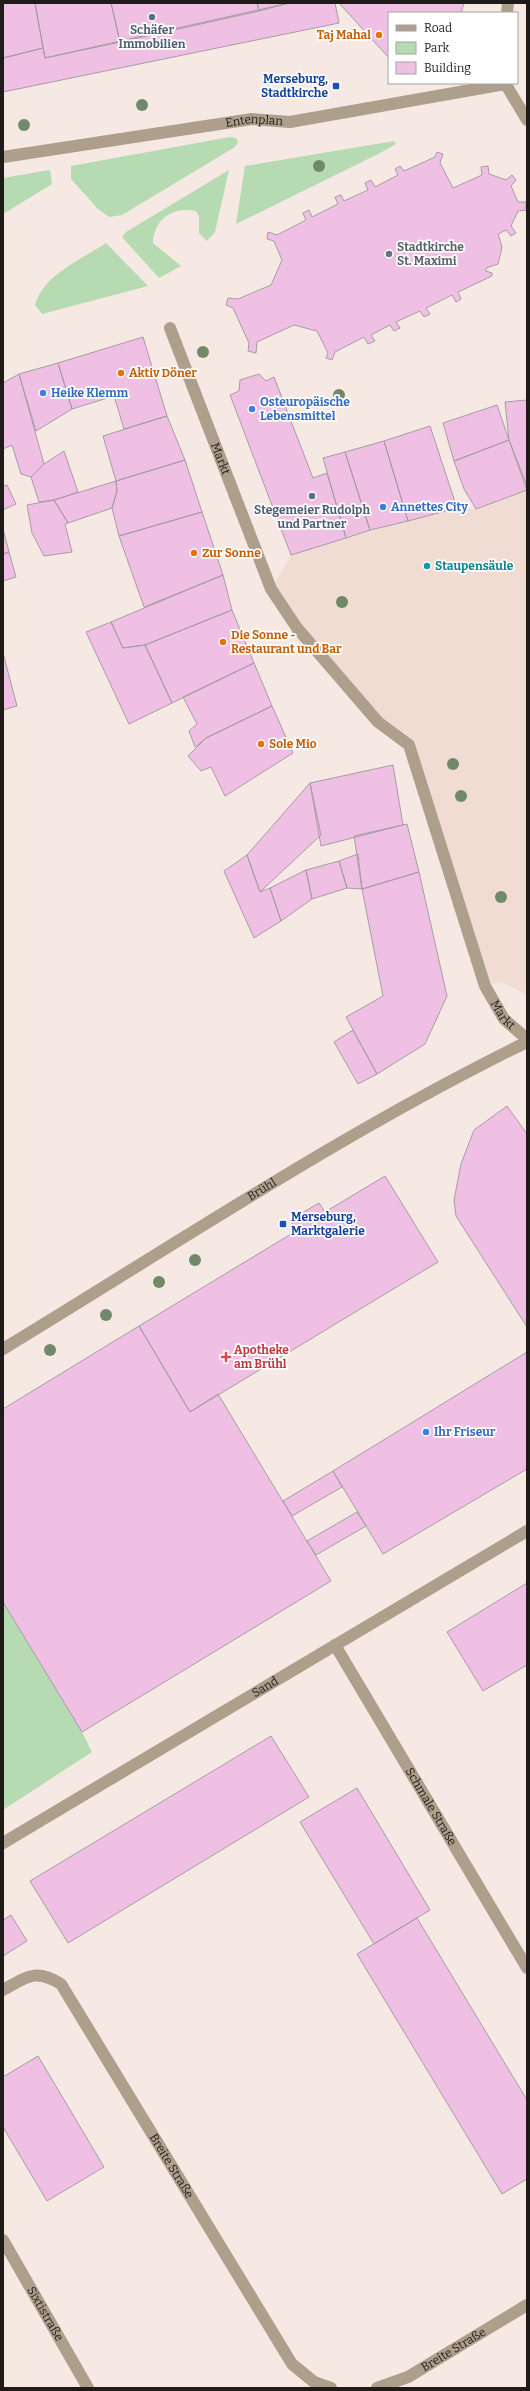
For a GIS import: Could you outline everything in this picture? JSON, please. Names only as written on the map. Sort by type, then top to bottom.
[{"type":"street","name":"Entenplan","points":[[3,157],[252,119],[290,122],[500,84]]},
{"type":"street","points":[[506,84],[527,120]]},
{"type":"street","name":"Markt","points":[[170,328],[271,590],[297,628],[378,722],[408,745],[485,986],[504,1019],[527,1040]]},
{"type":"street","name":"Brühl","points":[[3,1349],[363,1128],[446,1082],[527,1040]]},
{"type":"street","name":"Sand","points":[[3,1843],[527,1531]]},
{"type":"street","name":"Schmale Straße","points":[[335,1646],[527,1968]]},
{"type":"street","name":"Breite Straße","points":[[3,1990],[29,1976],[46,1975],[61,1984],[292,2364],[314,2382],[331,2388]]},
{"type":"street","name":"Sixtistraße","points":[[3,2240],[88,2388]]},
{"type":"street","name":"Breite Straße","points":[[377,2388],[408,2377],[527,2305]]},
{"type":"shaded area","points":[[527,490],[527,995],[502,982],[485,986],[409,745],[383,725],[271,589],[291,555],[370,530],[457,508],[476,509]]},
{"type":"green space","points":[[230,137],[236,138],[238,142],[235,147],[122,215],[109,217],[98,209],[71,179],[71,166]]},
{"type":"green space","points":[[394,141],[396,144],[380,153],[236,224],[245,166]]},
{"type":"green space","points":[[50,170],[52,184],[3,214],[3,178]]},
{"type":"green space","points":[[229,170],[215,232],[207,241],[199,233],[199,216],[196,211],[188,210],[173,213],[166,216],[157,227],[153,243],[181,266],[159,278],[122,237],[126,232]]},
{"type":"green space","points":[[106,243],[148,286],[42,314],[35,305],[39,294],[46,285],[64,269]]},
{"type":"green space","points":[[3,1602],[82,1732],[92,1752],[3,1810]]},
{"type":"building","points":[[3,3],[35,3],[43,48],[3,58]]},
{"type":"building","points":[[35,3],[111,3],[120,42],[45,58]]},
{"type":"building","points":[[111,3],[257,3],[259,11],[120,42]]},
{"type":"building","points":[[257,3],[289,3],[259,11]]},
{"type":"building","points":[[289,3],[335,3],[339,23],[3,92],[3,58],[43,48],[45,58]]},
{"type":"building","name":"Taj Mahal","points":[[339,3],[464,3],[461,12],[388,12],[388,57]]},
{"type":"building","name":"Stadtkirche St. Maximi","points":[[437,152],[443,154],[440,163],[453,188],[482,175],[481,167],[488,166],[489,174],[506,180],[512,175],[516,180],[511,186],[518,202],[526,202],[526,210],[518,211],[511,226],[516,233],[511,236],[506,230],[498,234],[502,247],[498,264],[486,268],[486,271],[492,273],[492,276],[458,292],[461,299],[456,302],[452,295],[426,308],[430,314],[424,317],[420,311],[396,322],[400,328],[394,331],[390,325],[371,335],[375,341],[368,344],[364,337],[335,352],[332,360],[326,358],[328,353],[317,331],[294,325],[257,342],[256,353],[248,351],[249,343],[233,308],[226,305],[228,298],[238,299],[271,285],[282,260],[274,241],[267,239],[268,232],[277,235],[306,220],[303,213],[309,210],[312,217],[338,204],[335,197],[341,195],[344,201],[368,190],[365,183],[371,180],[375,187],[398,175],[395,169],[400,166],[404,171],[435,157]]},
{"type":"building","points":[[143,337],[167,416],[124,429],[114,396],[72,409],[58,363]]},
{"type":"building","points":[[58,363],[72,409],[36,431],[19,374]]},
{"type":"building","points":[[19,374],[44,464],[31,477],[21,474],[12,445],[3,449],[3,383]]},
{"type":"building","points":[[259,374],[266,381],[274,377],[313,478],[327,473],[346,538],[291,555],[230,395],[239,391],[240,380]]},
{"type":"building","points":[[527,400],[527,486],[509,440],[505,402]]},
{"type":"building","points":[[497,405],[509,440],[454,461],[443,423]]},
{"type":"building","points":[[167,416],[185,460],[116,481],[103,436]]},
{"type":"building","points":[[430,426],[457,508],[408,521],[384,441]]},
{"type":"building","points":[[509,440],[527,490],[476,509],[464,489],[454,461]]},
{"type":"building","points":[[384,441],[408,521],[370,530],[345,452]]},
{"type":"building","points":[[64,451],[78,492],[54,500],[39,502],[31,477],[44,464]]},
{"type":"building","points":[[345,452],[370,530],[346,538],[323,458]]},
{"type":"building","points":[[185,460],[202,512],[119,536],[112,508],[117,491],[116,481]]},
{"type":"building","points":[[116,481],[117,491],[112,508],[68,523],[54,500]]},
{"type":"building","points":[[7,485],[16,504],[3,510],[3,486]]},
{"type":"building","points":[[54,500],[68,523],[65,524],[72,552],[44,556],[32,533],[27,505]]},
{"type":"building","points":[[202,512],[223,575],[144,607],[119,536]]},
{"type":"building","points":[[3,529],[9,552],[3,554]]},
{"type":"building","points":[[9,552],[16,577],[3,581],[3,554]]},
{"type":"building","points":[[223,575],[232,610],[145,645],[123,648],[111,622]]},
{"type":"building","points":[[232,610],[254,663],[172,703],[145,645]]},
{"type":"building","points":[[111,622],[123,648],[145,645],[172,703],[129,724],[86,632]]},
{"type":"building","points":[[3,653],[17,706],[3,710]]},
{"type":"building","points":[[254,663],[272,706],[206,738],[195,747],[189,731],[197,724],[183,697]]},
{"type":"building","points":[[272,706],[293,753],[225,796],[211,767],[201,771],[188,756],[206,738]]},
{"type":"building","points":[[393,765],[403,825],[321,846],[310,783]]},
{"type":"building","points":[[310,783],[321,835],[260,892],[247,855]]},
{"type":"building","points":[[407,824],[419,872],[362,889],[354,836]]},
{"type":"building","points":[[358,854],[362,889],[347,888],[339,861]]},
{"type":"building","points":[[247,855],[260,892],[270,888],[281,921],[254,938],[224,871]]},
{"type":"building","points":[[339,861],[347,888],[312,899],[306,870]]},
{"type":"building","points":[[306,870],[312,899],[281,921],[270,888]]},
{"type":"building","points":[[419,872],[447,996],[425,1044],[377,1074],[346,1017],[383,996],[362,889]]},
{"type":"building","points":[[353,1030],[377,1074],[358,1084],[334,1042]]},
{"type":"building","points":[[507,1106],[527,1134],[527,1327],[456,1216],[454,1200],[461,1164],[474,1130]]},
{"type":"building","points":[[385,1176],[438,1262],[190,1412],[139,1326],[296,1231],[290,1220],[319,1203],[325,1212]]},
{"type":"building","points":[[139,1326],[190,1412],[218,1394],[331,1581],[82,1732],[3,1602],[3,1409]]},
{"type":"building","points":[[527,1352],[527,1469],[383,1554],[333,1471]]},
{"type":"building","points":[[333,1471],[342,1487],[292,1516],[283,1501]]},
{"type":"building","points":[[357,1512],[366,1526],[316,1555],[307,1541]]},
{"type":"building","points":[[527,1583],[527,1665],[483,1691],[447,1632]]},
{"type":"building","points":[[271,1736],[309,1797],[68,1943],[30,1881]]},
{"type":"building","points":[[357,1788],[430,1910],[374,1944],[300,1822]]},
{"type":"building","points":[[11,1915],[27,1941],[3,1956],[3,1920]]},
{"type":"building","points":[[417,1918],[527,2100],[527,2179],[502,2194],[357,1954]]},
{"type":"building","points":[[38,2056],[104,2167],[47,2201],[3,2127],[3,2077]]},
{"type":"place","name":"Schäfer Immobilien","points":[[152,17]]},
{"type":"place","name":"Taj Mahal","points":[[379,35]]},
{"type":"place","name":"Merseburg, Stadtkirche","points":[[336,86]]},
{"type":"place","name":"Stadtkirche St. Maximi","points":[[389,254]]},
{"type":"place","name":"Aktiv Döner","points":[[121,373]]},
{"type":"place","name":"Heike Klemm","points":[[43,393]]},
{"type":"place","name":"Osteuropäische Lebensmittel","points":[[252,409]]},
{"type":"place","name":"Stegemeier Rudolph und Partner","points":[[312,496]]},
{"type":"place","name":"Annettes City","points":[[383,507]]},
{"type":"place","name":"Zur Sonne","points":[[194,553]]},
{"type":"place","name":"Staupensäule","points":[[427,566]]},
{"type":"place","name":"Die Sonne - Restaurant und Bar","points":[[223,642]]},
{"type":"place","name":"Sole Mio","points":[[261,744]]},
{"type":"place","name":"Merseburg, Marktgalerie","points":[[283,1224]]},
{"type":"place","name":"Apotheke am Brühl","points":[[226,1357]]},
{"type":"place","name":"Ihr Friseur","points":[[426,1432]]}]
